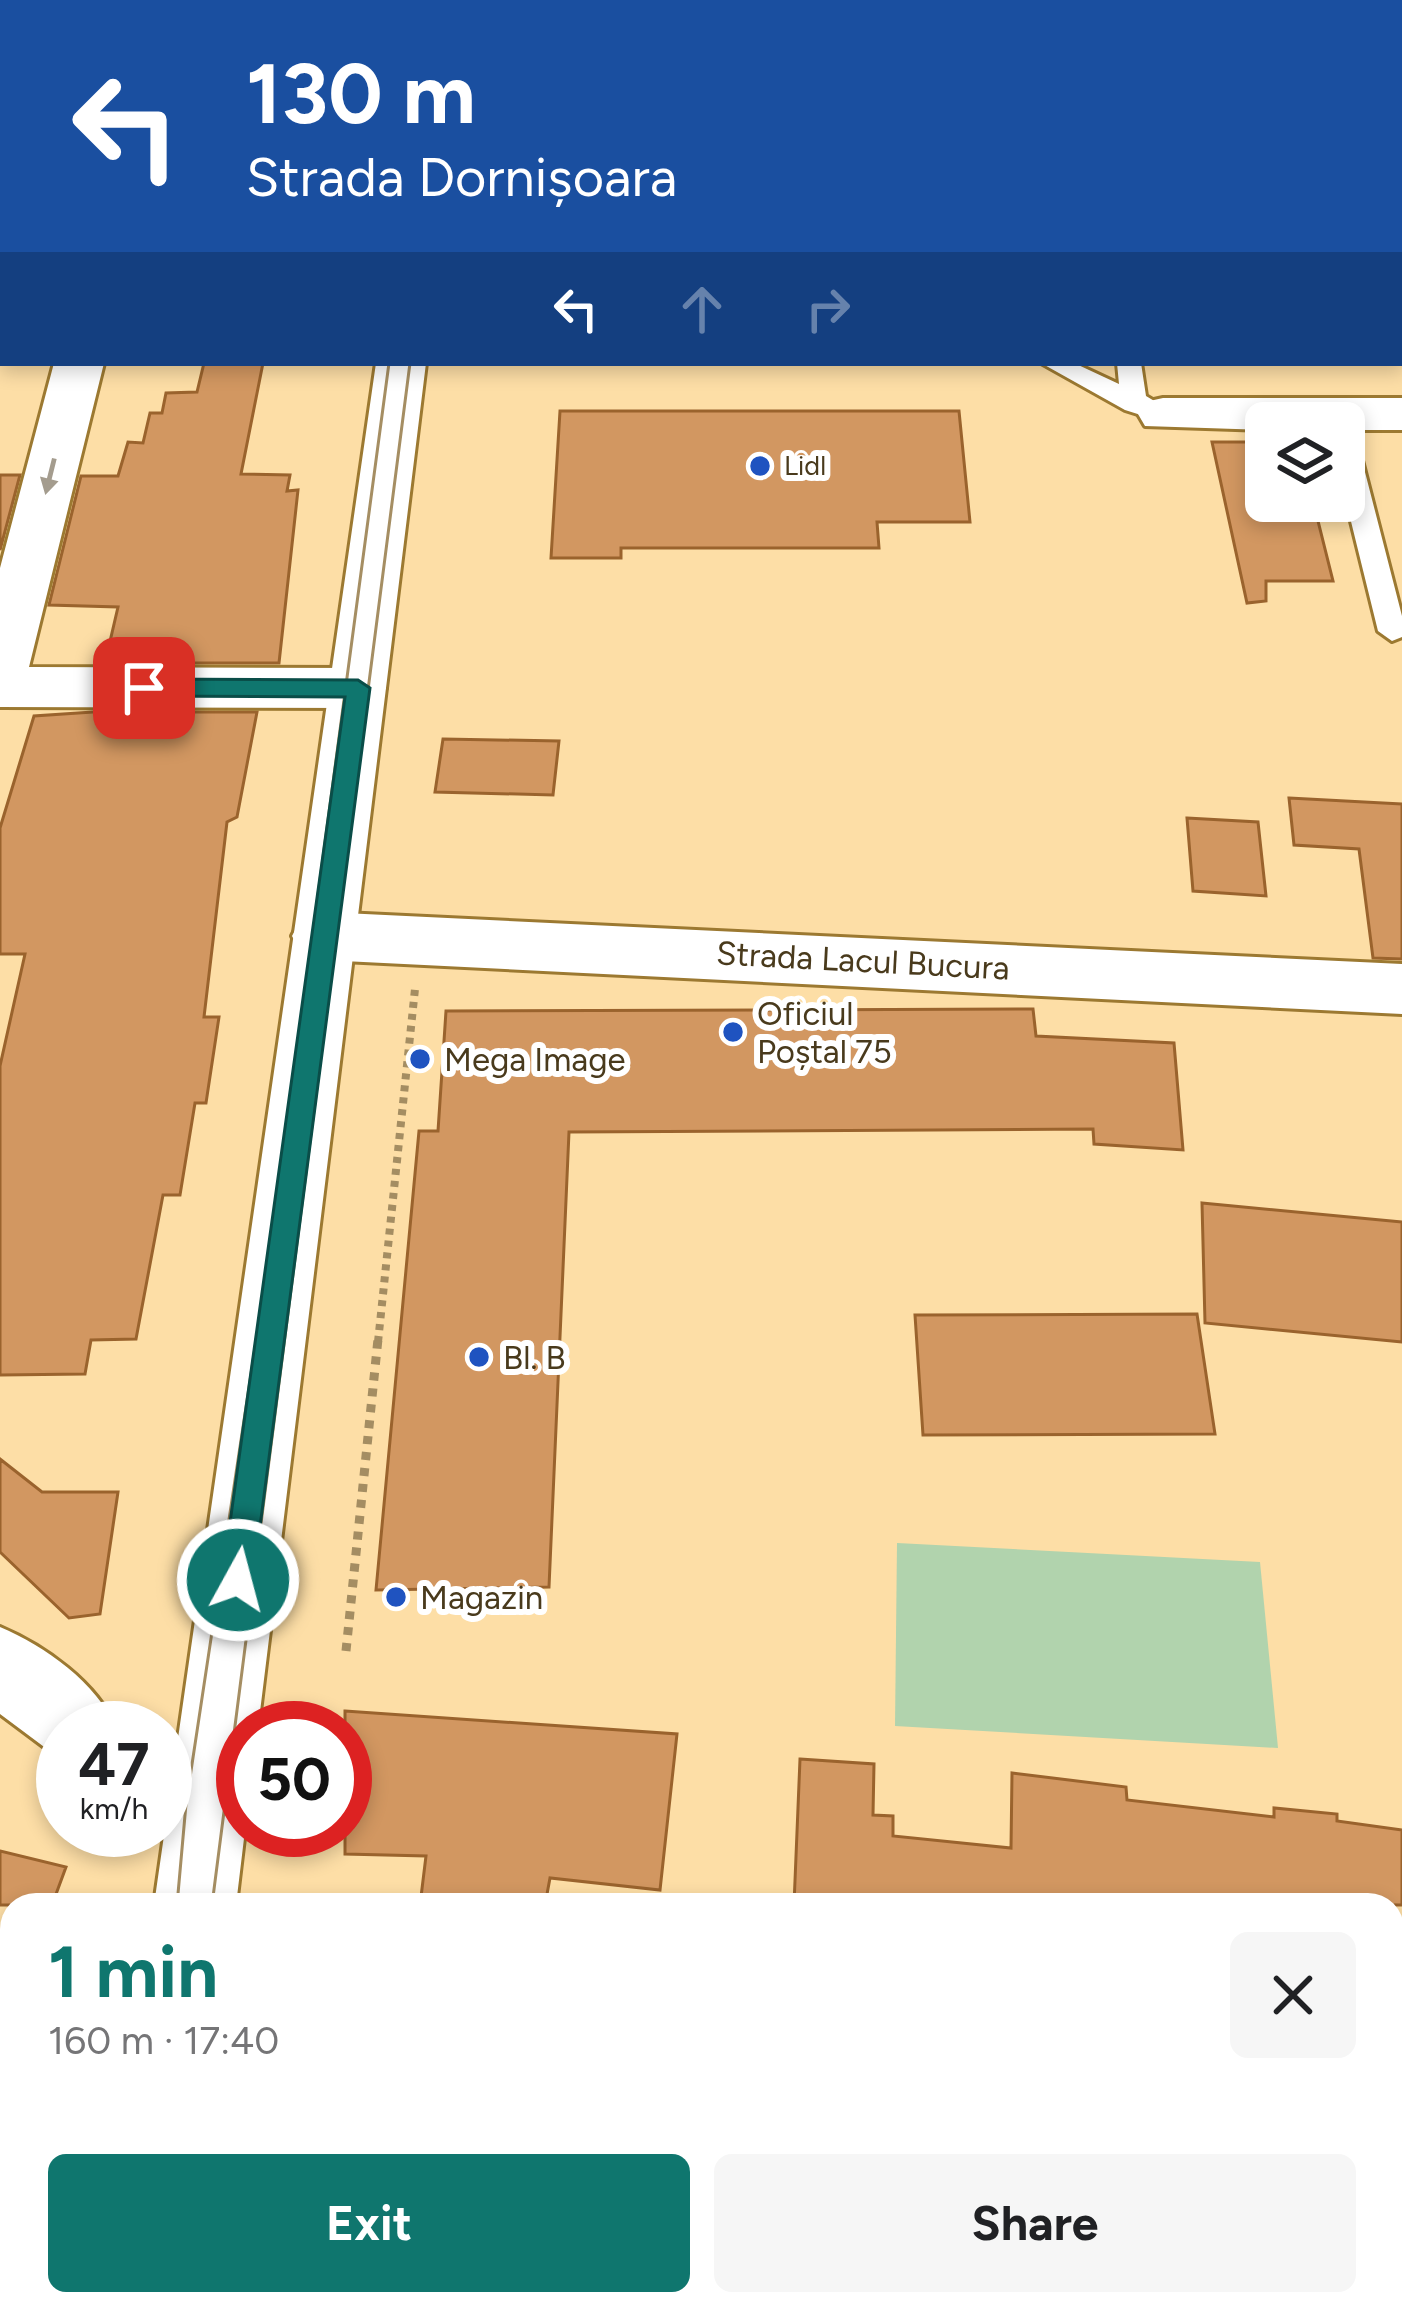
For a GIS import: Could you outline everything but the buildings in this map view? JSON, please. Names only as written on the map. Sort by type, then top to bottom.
[{"type":"street","points":[[0,674],[78,366]]},
{"type":"street","points":[[192,1758],[323,936],[401,366]]},
{"type":"street","points":[[1148,409],[1245,418]]},
{"type":"street","points":[[1365,421],[1402,414]]},
{"type":"street","points":[[0,688],[358,688]]},
{"type":"street","name":"Strada Lacul Bucura","points":[[323,936],[1402,989]]},
{"type":"street","points":[[0,1665],[44,1701]]},
{"type":"street","points":[[190,1857],[194,1893]]},
{"type":"lane","points":[[1059,366],[1148,409]]},
{"type":"lane","points":[[1130,366],[1148,409]]},
{"type":"lane","points":[[1364,522],[1392,631]]},
{"type":"path","points":[[346,1651],[420,940]]},
{"type":"green space","points":[[897,1543],[1260,1562],[1278,1748],[895,1726]]},
{"type":"tram line","points":[[178,1893],[186,1804],[277,1202],[389,366]]},
{"type":"tram line","points":[[214,1893],[410,366]]},
{"type":"place","name":"Lidl","points":[[760,466]]},
{"type":"place","name":"Oficiul Poștal 75","points":[[733,1032]]},
{"type":"place","name":"Mega Image","points":[[420,1059]]},
{"type":"place","name":"Bl. B","points":[[479,1357]]},
{"type":"place","name":"Magazin","points":[[396,1597]]},
{"type":"route","points":[[144,688],[358,688],[238,1580]]}]
